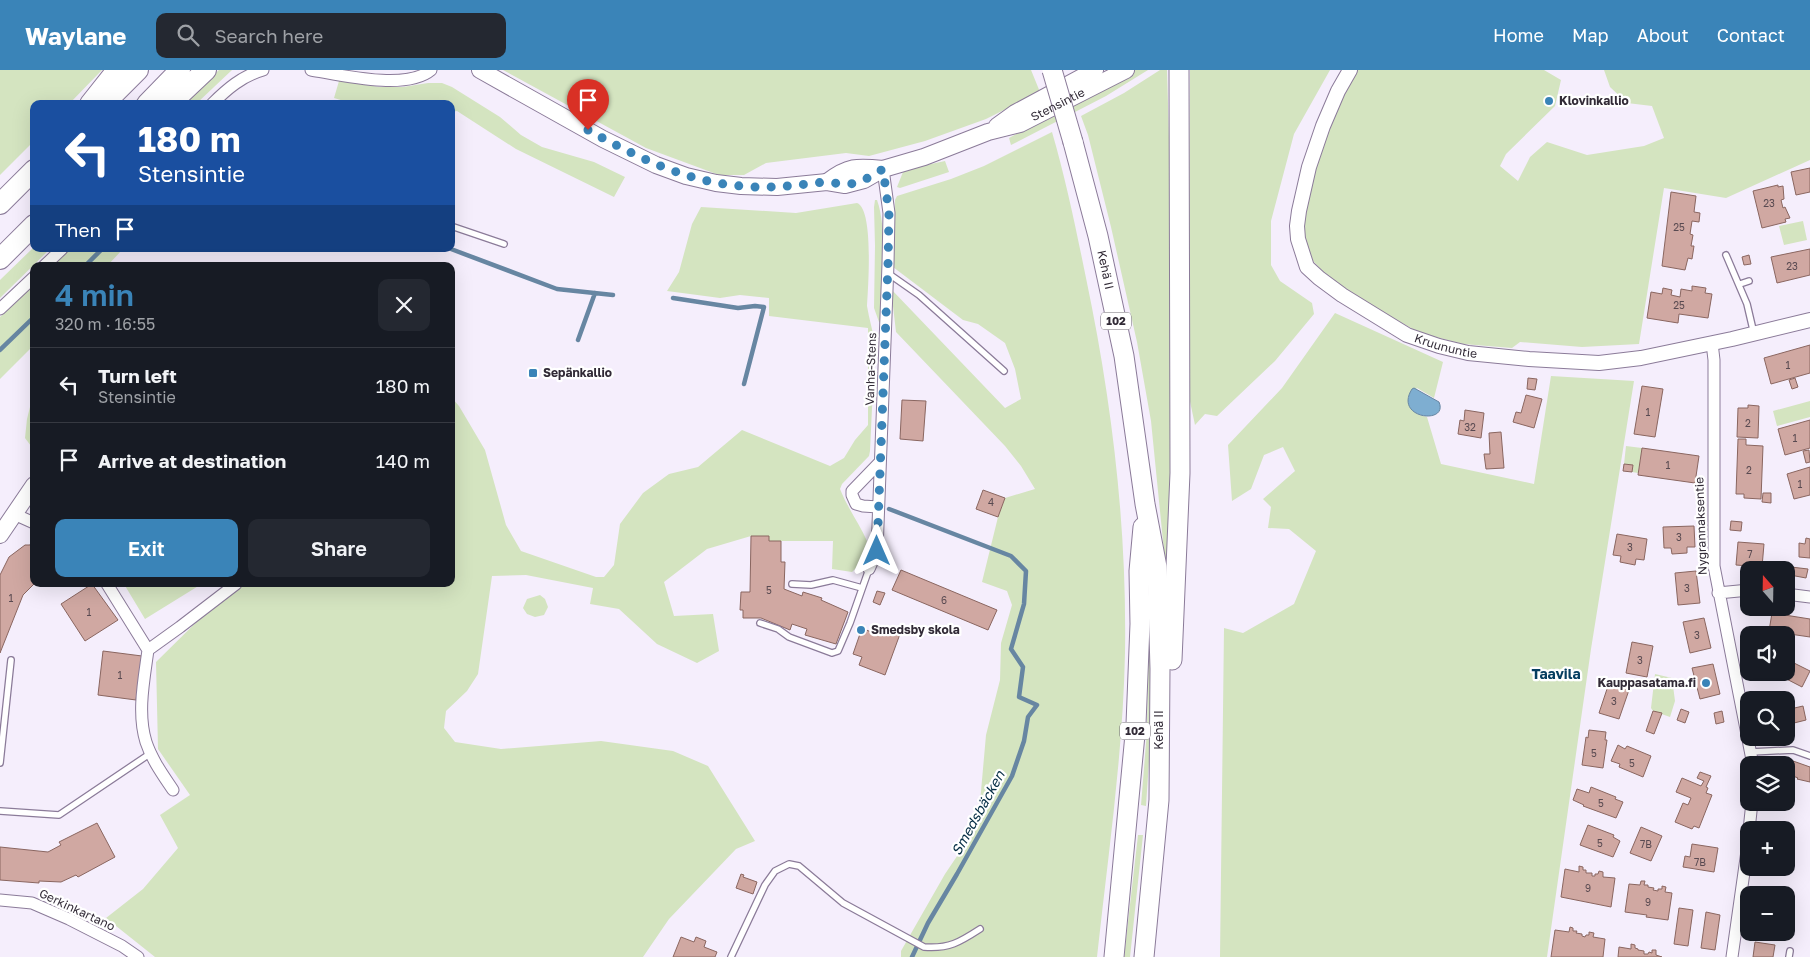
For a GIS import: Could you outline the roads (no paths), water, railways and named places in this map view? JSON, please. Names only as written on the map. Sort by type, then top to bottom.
[{"type":"highway","points":[[93,100],[117,70]]},
{"type":"highway","points":[[108,100],[138,70]]},
{"type":"highway","points":[[152,100],[180,70]]},
{"type":"highway","points":[[174,100],[206,70]]},
{"type":"highway","name":"Kehä II","points":[[1052,70],[1098,236],[1124,356],[1145,504],[1158,567],[1160,669],[1159,800],[1144,957]]},
{"type":"highway","points":[[1159,800],[1170,726],[1180,473],[1180,78]]},
{"type":"highway","points":[[0,204],[30,174]]},
{"type":"highway","points":[[0,259],[30,229]]},
{"type":"highway","name":"Kehä II","points":[[1114,957],[1136,724],[1140,624],[1139,571],[1145,504]]},
{"type":"main road","name":"Stensintie","points":[[480,70],[656,165],[686,176],[716,183],[777,187],[827,182],[845,184],[864,180],[883,169],[924,157],[988,132],[1020,124],[1126,70]]},
{"type":"main road","name":"Stensintie","points":[[988,132],[1015,113],[1095,70]]},
{"type":"main road","points":[[0,535],[30,491]]},
{"type":"street","points":[[216,100],[231,86],[253,73],[263,70]]},
{"type":"street","points":[[311,70],[387,82],[421,77],[431,70]]},
{"type":"street","name":"Kruununtie","points":[[1350,70],[1322,126],[1309,167],[1296,226],[1298,239],[1307,266],[1319,278],[1342,295],[1407,335],[1468,353],[1599,363],[1641,358],[1810,320]]},
{"type":"street","name":"Vanha-Stens","points":[[869,569],[877,551],[888,274],[889,213],[883,169]]},
{"type":"street","points":[[48,262],[59,252]]},
{"type":"street","points":[[0,309],[30,281]]},
{"type":"street","name":"Nygrannaksentie","points":[[1712,343],[1714,360],[1714,566],[1752,756]]},
{"type":"street","points":[[878,507],[856,504],[852,491],[880,462]]},
{"type":"street","points":[[14,514],[30,521]]},
{"type":"street","points":[[109,587],[148,650],[142,693],[143,728],[154,762],[172,790]]},
{"type":"street","points":[[148,650],[232,587]]},
{"type":"street","points":[[1718,593],[1740,591]]},
{"type":"street","points":[[1795,595],[1810,597]]},
{"type":"street","points":[[1732,957],[1743,876]]},
{"type":"street","name":"Gerkinkartano","points":[[0,900],[32,903],[122,946],[138,957]]},
{"type":"lane","points":[[455,227],[504,244]]},
{"type":"lane","points":[[1726,255],[1740,284],[1754,334]]},
{"type":"lane","points":[[888,274],[919,294],[1004,371]]},
{"type":"lane","points":[[1740,284],[1749,282]]},
{"type":"lane","points":[[760,623],[778,629],[789,637],[832,653],[838,651],[869,569]]},
{"type":"lane","points":[[792,584],[811,585],[833,580],[862,588]]},
{"type":"lane","points":[[0,763],[11,660]]},
{"type":"lane","points":[[1751,752],[1793,750],[1810,756]]},
{"type":"lane","points":[[0,811],[59,815],[151,753]]},
{"type":"lane","points":[[731,957],[765,885],[775,871],[789,864],[799,866],[843,903],[924,947],[939,948],[959,943],[980,929]]},
{"type":"water","points":[[1414,388],[1439,402],[1440,409],[1436,414],[1430,416],[1422,415],[1410,407],[1408,399]]},
{"type":"waterway","points":[[455,251],[557,289],[613,295]]},
{"type":"waterway","points":[[89,262],[99,252]]},
{"type":"waterway","points":[[578,340],[595,293]]},
{"type":"waterway","points":[[673,298],[738,308],[764,307],[744,384]]},
{"type":"waterway","points":[[0,350],[30,321]]},
{"type":"waterway","name":"Smedsbäcken","points":[[889,509],[1011,556],[1026,571],[1024,604],[1011,649],[1023,667],[1019,697],[1037,705],[1028,717],[1024,741],[1012,776],[928,923],[912,957]]},
{"type":"place","name":"Klovinkallio","points":[[1549,101]]},
{"type":"place","name":"Sepänkallio","points":[[533,373]]},
{"type":"place","name":"Smedsby skola","points":[[861,630]]},
{"type":"place","name":"Kauppasatama.fi","points":[[1706,683]]},
{"type":"district","name":"Taavila","points":[[1556,674]]}]
